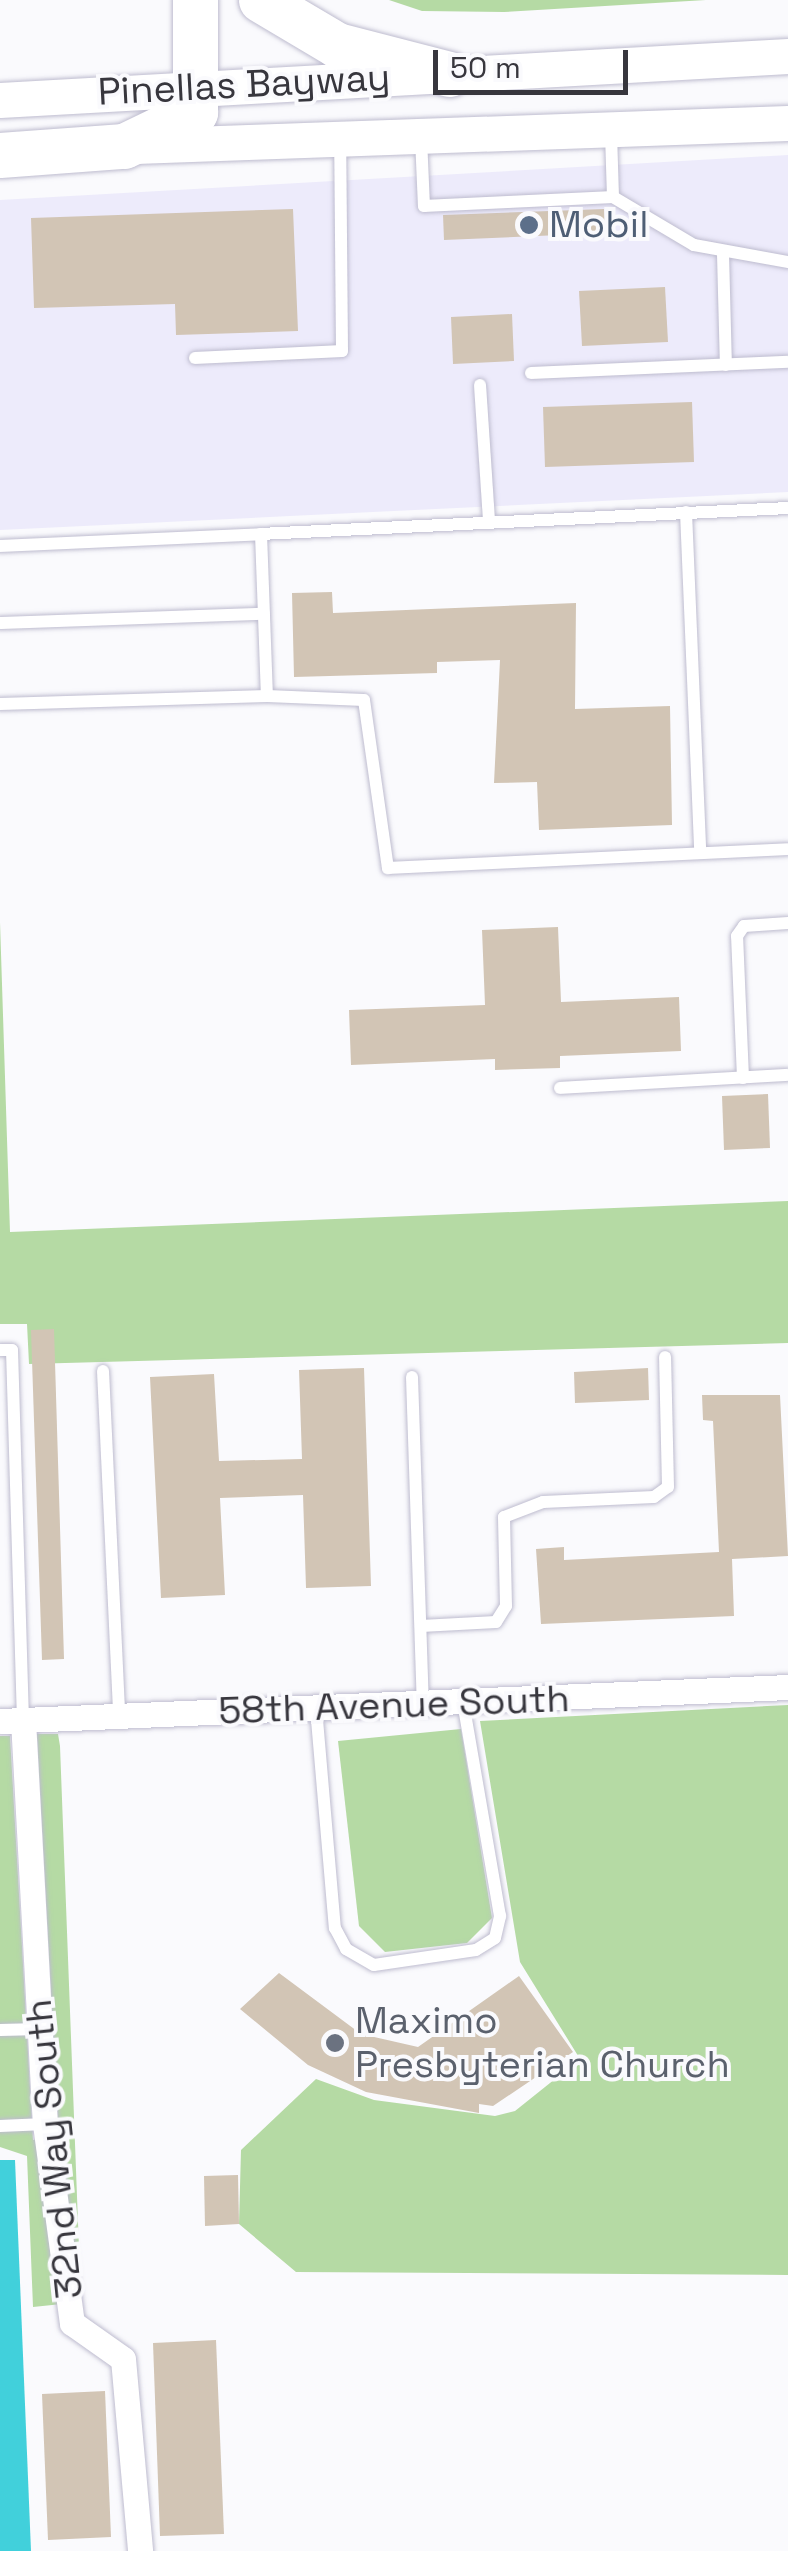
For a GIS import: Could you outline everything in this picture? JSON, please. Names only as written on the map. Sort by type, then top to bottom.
[{"type":"highway","points":[[124,146],[195,112],[202,87],[194,0]]},
{"type":"highway","points":[[261,0],[337,46],[449,74]]},
{"type":"highway","name":"Pinellas Bayway","points":[[0,155],[124,146]]},
{"type":"main road","name":"Pinellas Bayway","points":[[0,100],[788,56]]},
{"type":"main road","name":"Pinellas Bayway","points":[[124,146],[788,123]]},
{"type":"street","name":"58th Avenue South","points":[[12,1720],[788,1687]]},
{"type":"street","name":"32nd Way South","points":[[12,1720],[45,2124],[72,2322],[123,2359],[140,2551]]},
{"type":"lane","points":[[610,129],[613,197]]},
{"type":"lane","points":[[420,136],[424,206],[613,197],[723,254],[788,262]]},
{"type":"lane","points":[[195,358],[342,351],[340,139]]},
{"type":"lane","points":[[723,254],[726,364]]},
{"type":"lane","points":[[530,373],[788,362]]},
{"type":"lane","points":[[480,385],[489,520]]},
{"type":"lane","points":[[0,546],[788,508]]},
{"type":"lane","points":[[686,512],[700,853]]},
{"type":"lane","points":[[261,534],[268,696]]},
{"type":"lane","points":[[0,622],[264,614]]},
{"type":"lane","points":[[0,704],[268,696],[364,700],[388,868],[788,849]]},
{"type":"lane","points":[[743,1078],[737,936],[744,926],[788,922]]},
{"type":"lane","points":[[560,1088],[788,1075]]},
{"type":"lane","points":[[0,1350],[12,1350],[18,1548],[12,1720]]},
{"type":"lane","points":[[421,1626],[496,1622],[506,1606],[504,1517],[543,1502],[654,1497],[668,1487],[665,1357]]},
{"type":"lane","points":[[104,1371],[119,1716]]},
{"type":"lane","points":[[412,1377],[424,1704]]},
{"type":"lane","points":[[0,1548],[18,1548]]},
{"type":"lane","points":[[316,1708],[335,1928],[346,1949],[374,1966],[476,1950],[494,1938],[500,1916],[463,1702]]},
{"type":"lane","points":[[0,2030],[40,2029]]},
{"type":"lane","points":[[0,2126],[45,2124]]},
{"type":"shaded area","points":[[788,155],[788,492],[0,530],[0,200]]},
{"type":"green space","points":[[389,0],[706,0],[504,12],[422,11]]},
{"type":"green space","points":[[0,922],[10,1232],[788,1201],[788,1343],[29,1364],[27,1324],[0,1324]]},
{"type":"green space","points":[[788,1705],[788,2275],[296,2272],[239,2224],[241,2150],[316,2079],[374,2100],[495,2116],[515,2111],[580,2059],[520,1962],[480,1721]]},
{"type":"green space","points":[[461,1729],[492,1918],[467,1943],[385,1952],[359,1926],[338,1741]]},
{"type":"green space","points":[[37,1734],[58,1734],[60,1746],[81,2302],[33,2307],[27,2156],[0,2147],[0,1736],[10,1736],[33,2140],[59,2138]]},
{"type":"water","points":[[0,2160],[15,2160],[31,2551],[0,2551]]},
{"type":"building","points":[[293,209],[298,331],[176,335],[175,304],[34,308],[31,218]]},
{"type":"building","points":[[604,209],[606,233],[444,240],[443,215]]},
{"type":"building","points":[[665,287],[668,342],[582,346],[579,291]]},
{"type":"building","points":[[512,314],[514,361],[453,364],[451,317]]},
{"type":"building","points":[[692,402],[694,462],[545,467],[543,407]]},
{"type":"building","points":[[332,592],[333,613],[576,603],[575,709],[670,706],[672,825],[539,830],[537,782],[494,783],[500,660],[437,662],[437,673],[294,677],[292,593]]},
{"type":"building","points":[[558,927],[561,1002],[679,997],[681,1051],[560,1056],[560,1068],[495,1070],[495,1059],[351,1065],[349,1010],[485,1005],[482,930]]},
{"type":"building","points":[[768,1094],[770,1148],[724,1150],[722,1096]]},
{"type":"building","points":[[54,1329],[64,1659],[42,1660],[31,1330]]},
{"type":"building","points":[[364,1368],[371,1586],[306,1588],[303,1495],[220,1498],[225,1595],[161,1598],[150,1377],[214,1374],[219,1461],[302,1459],[299,1370]]},
{"type":"building","points":[[648,1368],[649,1400],[575,1403],[574,1372]]},
{"type":"building","points":[[702,1395],[780,1395],[788,1556],[732,1559],[734,1616],[541,1624],[536,1549],[564,1547],[564,1560],[719,1552],[713,1421],[703,1420]]},
{"type":"building","name":"Maximo Presbyterian Church","points":[[279,1973],[361,2034],[418,2047],[519,1976],[573,2052],[493,2106],[479,2104],[479,2113],[366,2092],[308,2065],[240,2009]]},
{"type":"building","points":[[238,2175],[239,2224],[205,2226],[204,2176]]},
{"type":"building","points":[[216,2340],[224,2534],[160,2536],[153,2343]]},
{"type":"building","points":[[105,2391],[111,2537],[48,2540],[42,2394]]},
{"type":"place","name":"Mobil","points":[[529,225]]},
{"type":"place","name":"Maximo Presbyterian Church","points":[[335,2043]]}]
